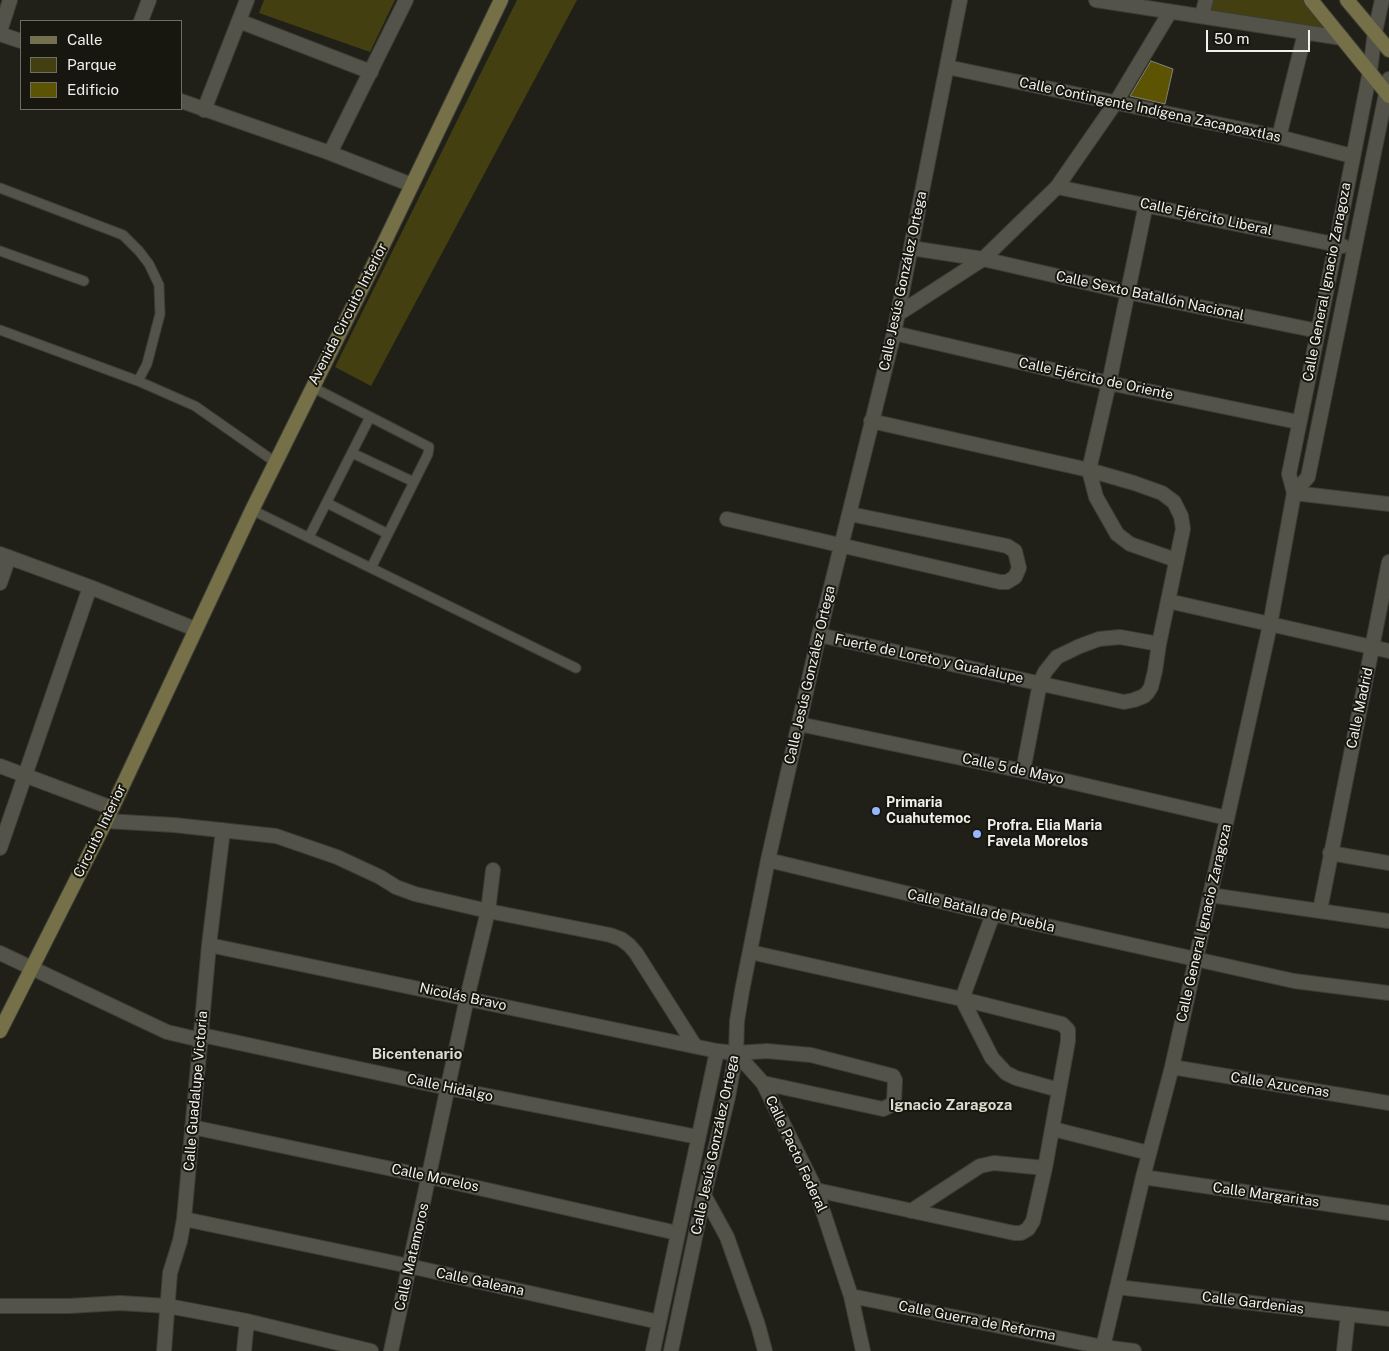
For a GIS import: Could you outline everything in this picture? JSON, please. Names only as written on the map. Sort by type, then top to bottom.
[{"type":"main road","name":"Avenida Circuito Interior","points":[[195,628],[501,0]]},
{"type":"main road","points":[[1311,0],[1370,71],[1388,89]]},
{"type":"main road","points":[[1347,0],[1389,50]]},
{"type":"main road","name":"Circuito Interior","points":[[0,1031],[106,821],[195,628]]},
{"type":"street","points":[[10,0],[0,32],[20,41]]},
{"type":"street","points":[[141,20],[149,0]]},
{"type":"street","points":[[204,110],[247,0]]},
{"type":"street","points":[[330,153],[372,72],[406,0]]},
{"type":"street","name":"Calle Jesús González Ortega","points":[[671,1351],[704,1195],[728,1097],[736,1053],[741,998],[768,860],[819,635],[894,333],[960,0]]},
{"type":"street","points":[[1096,0],[1114,1],[1170,12],[1202,15],[1342,38]]},
{"type":"street","points":[[1202,15],[1206,0]]},
{"type":"street","name":"Calle General Ignacio Zaragoza","points":[[1102,1349],[1143,1177],[1172,1067],[1270,625],[1294,493],[1289,474],[1298,422],[1336,244],[1370,71],[1374,32],[1382,0]]},
{"type":"street","points":[[898,314],[983,259],[1057,187],[1116,102],[1170,12]]},
{"type":"street","points":[[239,21],[372,72]]},
{"type":"street","points":[[1280,137],[1305,33]]},
{"type":"street","name":"Calle Contingente Indígena Zacapoaxtlas","points":[[947,67],[1280,137],[1352,156]]},
{"type":"street","name":"Calle General Ignacio Zaragoza","points":[[1294,493],[1308,477],[1388,89]]},
{"type":"street","points":[[182,101],[330,153],[412,185]]},
{"type":"street","name":"Calle Ejército Liberal","points":[[1057,187],[1146,204],[1354,249]]},
{"type":"street","points":[[1146,204],[1089,470],[1096,497],[1117,534],[1130,544],[1176,560]]},
{"type":"street","name":"Calle Sexto Batallón Nacional","points":[[911,248],[983,259],[1127,292],[1318,331]]},
{"type":"street","points":[[1322,313],[1341,317]]},
{"type":"street","name":"Calle Ejército de Oriente","points":[[894,333],[1109,383],[1298,422]]},
{"type":"street","points":[[1307,382],[1327,386]]},
{"type":"street","name":"Fuerte de Loreto y Guadalupe","points":[[819,635],[1124,702],[1144,696],[1151,687],[1182,529],[1181,516],[1174,502],[1162,493],[1089,470],[871,422]]},
{"type":"street","points":[[1294,493],[1389,504]]},
{"type":"street","points":[[727,519],[1000,582],[1007,582],[1015,577],[1019,568],[1015,551],[1007,546],[850,514]]},
{"type":"street","points":[[0,583],[4,556],[195,628]]},
{"type":"street","name":"Calle Madrid","points":[[1320,910],[1389,562]]},
{"type":"street","points":[[0,848],[90,587]]},
{"type":"street","points":[[1168,601],[1389,651]]},
{"type":"street","name":"Fuerte de Loreto y Guadalupe","points":[[1023,770],[1040,684],[1045,672],[1056,657],[1099,639],[1120,637],[1159,644]]},
{"type":"street","name":"Calle 5 de Mayo","points":[[799,724],[1023,770],[1227,818]]},
{"type":"street","points":[[0,766],[112,808]]},
{"type":"street","points":[[106,821],[276,836],[337,857],[380,877],[396,887],[415,894],[621,939],[630,945],[695,1046]]},
{"type":"street","name":"Calle Guadalupe Victoria","points":[[164,1351],[172,1266],[179,1246],[184,1219],[209,945],[223,830]]},
{"type":"street","points":[[1330,853],[1389,863]]},
{"type":"street","name":"Calle Batalla de Puebla","points":[[768,860],[993,914],[1294,981],[1389,993]]},
{"type":"street","name":"Calle Matamoros","points":[[391,1351],[430,1177],[467,998],[488,911],[493,870]]},
{"type":"street","points":[[1210,895],[1389,921]]},
{"type":"street","points":[[993,914],[962,999],[992,1058],[1006,1074],[1060,1090]]},
{"type":"street","name":"Nicolás Bravo","points":[[209,945],[717,1051],[736,1053],[767,1051],[811,1055],[890,1076],[895,1080],[894,1101],[883,1109],[763,1083]]},
{"type":"street","points":[[750,952],[962,999],[1062,1024],[1068,1030],[1068,1041],[1053,1129],[1033,1221],[1028,1229],[1021,1233],[1014,1233],[816,1190]]},
{"type":"street","name":"Calle Hidalgo","points":[[0,953],[171,1034],[202,1037],[698,1137]]},
{"type":"street","name":"Calle Jesús González Ortega","points":[[653,1351],[717,1051]]},
{"type":"street","name":"Calle Pacto Federal","points":[[736,1053],[763,1083],[816,1190],[851,1296],[863,1351]]},
{"type":"street","name":"Calle Azucenas","points":[[1172,1067],[1389,1103]]},
{"type":"street","name":"Calle Morelos","points":[[192,1127],[430,1177],[677,1233]]},
{"type":"street","points":[[1053,1129],[1149,1153]]},
{"type":"street","points":[[911,1211],[980,1166],[994,1163],[1045,1168]]},
{"type":"street","name":"Calle Margaritas","points":[[1143,1177],[1389,1213]]},
{"type":"street","points":[[704,1195],[728,1237],[765,1351]]},
{"type":"street","name":"Calle Galeana","points":[[184,1219],[409,1266],[659,1322]]},
{"type":"street","name":"Calle Gardenias","points":[[1117,1287],[1389,1319]]},
{"type":"street","name":"Calle Guerra de Reforma","points":[[851,1296],[1102,1349],[1134,1351]]},
{"type":"street","points":[[0,1306],[120,1303],[168,1306],[247,1321],[333,1347],[371,1351]]},
{"type":"street","points":[[1344,1351],[1348,1314]]},
{"type":"street","points":[[244,1351],[247,1321]]},
{"type":"lane","points":[[0,188],[123,235],[149,264],[160,285],[160,314],[147,364],[138,381]]},
{"type":"lane","points":[[0,251],[84,281]]},
{"type":"lane","points":[[0,330],[138,381],[195,406],[275,462]]},
{"type":"lane","points":[[312,387],[429,448],[428,454],[371,568]]},
{"type":"lane","points":[[309,537],[370,417]]},
{"type":"lane","points":[[352,452],[414,482]]},
{"type":"lane","points":[[326,502],[388,534]]},
{"type":"lane","points":[[252,510],[576,668]]},
{"type":"green space","points":[[264,0],[395,0],[370,52],[259,13]]},
{"type":"green space","points":[[517,0],[577,0],[371,386],[335,367]]},
{"type":"green space","points":[[1212,0],[1303,0],[1327,29],[1210,11]]},
{"type":"building","points":[[1151,61],[1173,69],[1165,104],[1130,96]]},
{"type":"place","name":"Primaria Cuahutemoc","points":[[876,811]]},
{"type":"place","name":"Profra. Elia Maria Favela Morelos","points":[[977,834]]},
{"type":"district","name":"Bicentenario","points":[[417,1054]]},
{"type":"district","name":"Ignacio Zaragoza","points":[[951,1105]]}]
